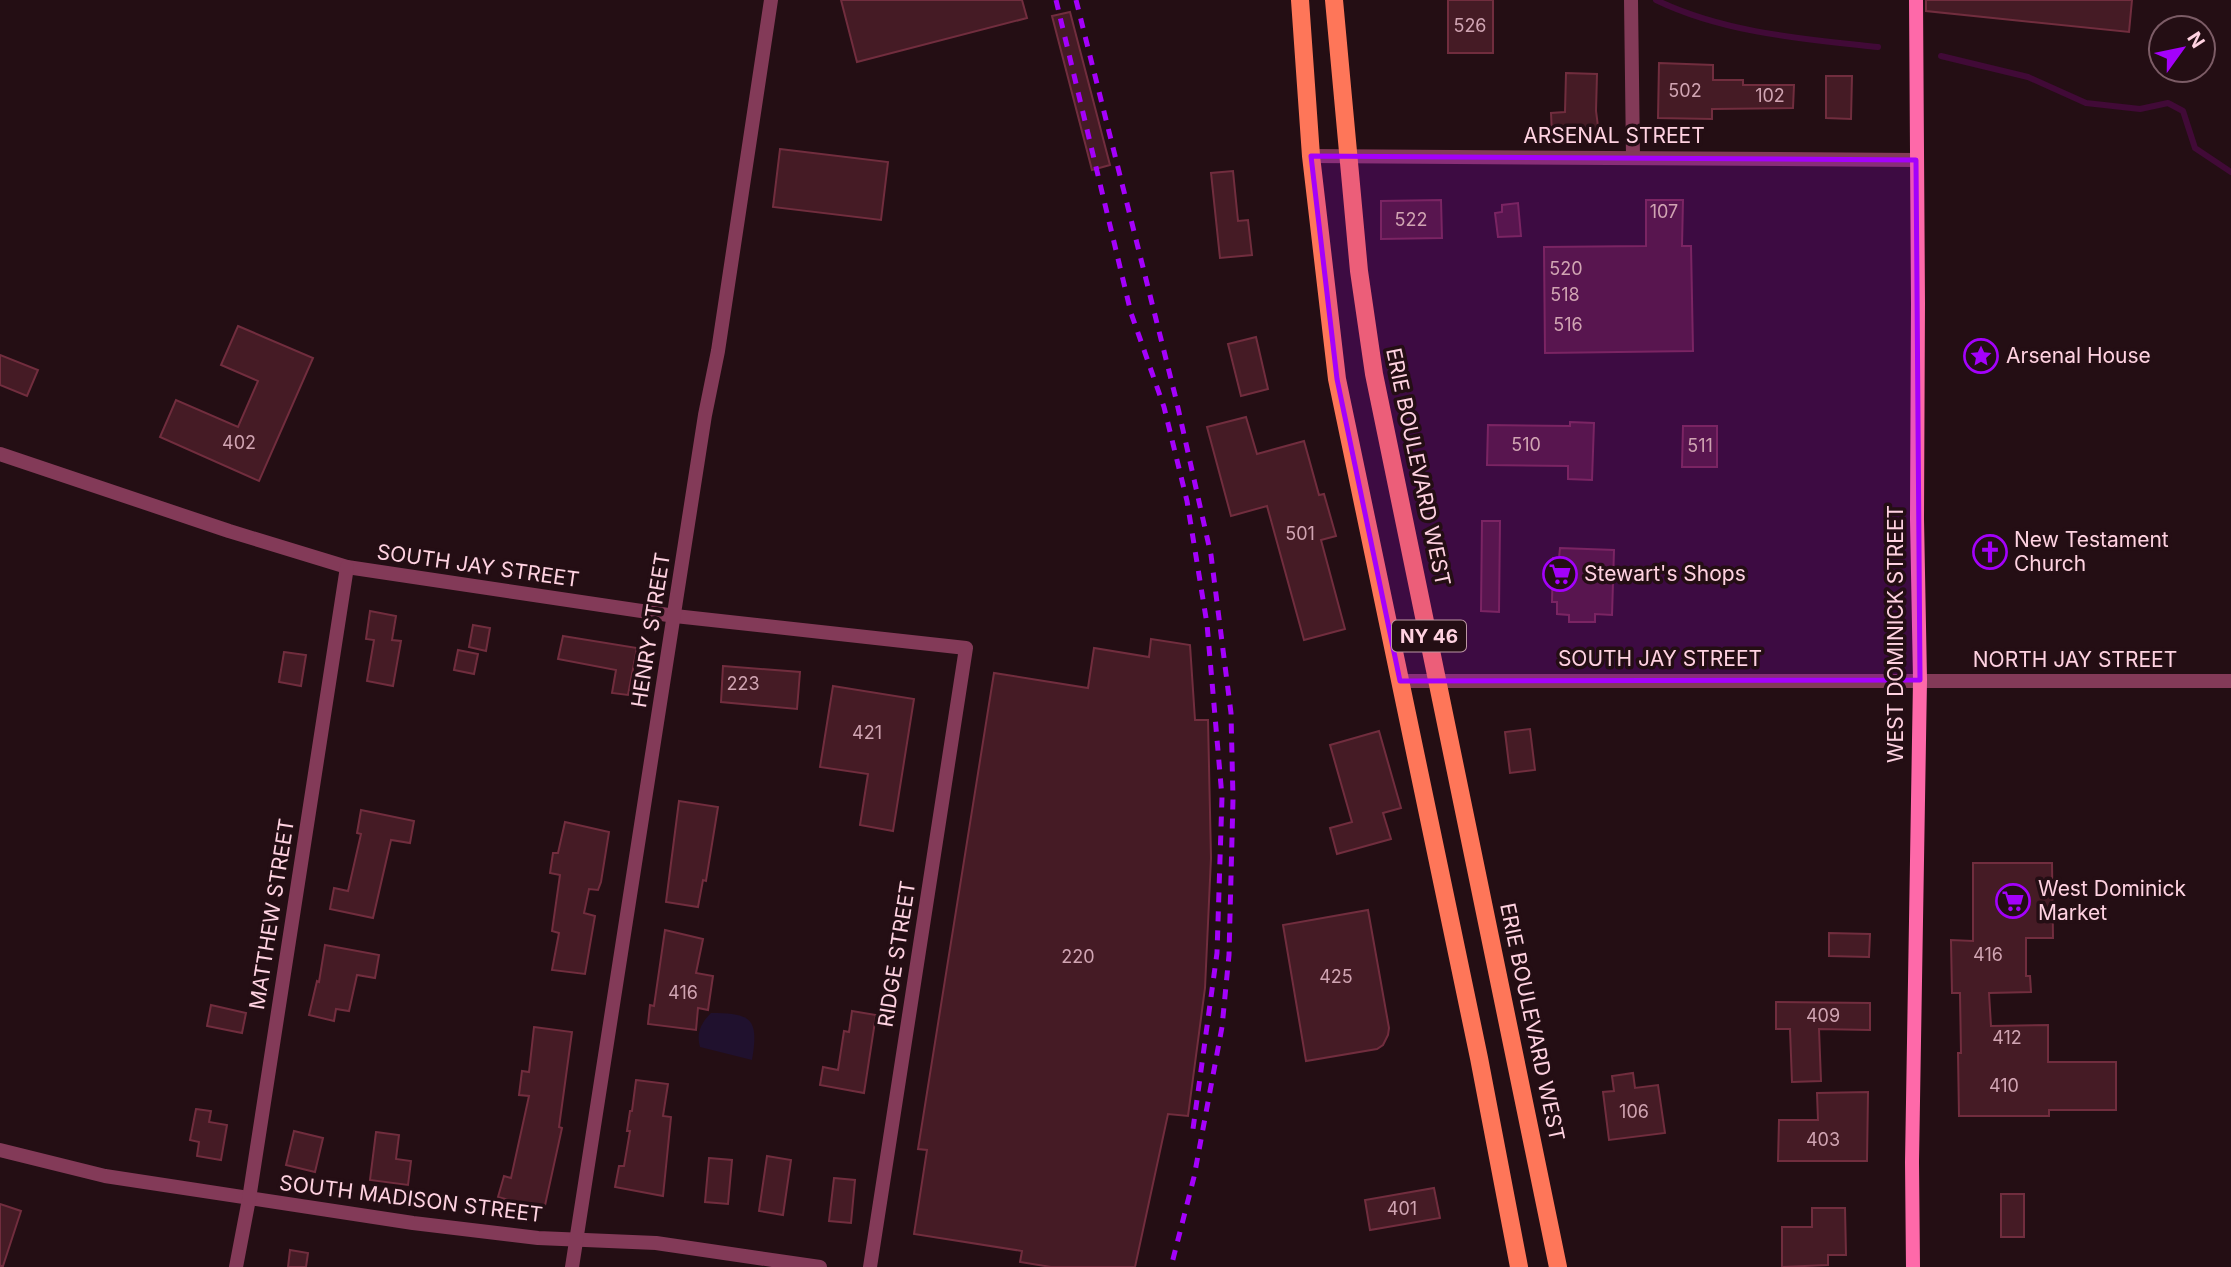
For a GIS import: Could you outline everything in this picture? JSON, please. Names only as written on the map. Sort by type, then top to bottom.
[{"type":"main road","name":"NY 46","points":[[1300,0],[1311,156],[1337,379],[1479,1058],[1519,1267]]},
{"type":"main road","name":"ERIE BOULEVARD WEST","points":[[1334,0],[1359,271],[1374,374],[1558,1267]]},
{"type":"street","name":"HENRY STREET","points":[[572,1267],[771,0]]},
{"type":"street","points":[[1631,0],[1633,157]]},
{"type":"street","name":"WEST DOMINICK STREET","points":[[1913,1267],[1912,1162],[1920,680],[1916,0]]},
{"type":"street","name":"ARSENAL STREET","points":[[1311,156],[1916,160]]},
{"type":"street","name":"SOUTH JAY STREET","points":[[0,454],[229,531],[347,567],[675,616],[966,648]]},
{"type":"street","name":"MATTHEW STREET","points":[[236,1267],[249,1199],[347,567]]},
{"type":"street","name":"RIDGE STREET","points":[[870,1267],[966,648]]},
{"type":"street","name":"SOUTH JAY STREET","points":[[1400,681],[1920,680]]},
{"type":"street","name":"NORTH JAY STREET","points":[[1920,680],[2231,681]]},
{"type":"street","name":"SOUTH MADISON STREET","points":[[0,1150],[104,1176],[249,1199],[538,1238],[656,1243],[820,1267]]},
{"type":"highlighted area","points":[[1311,156],[1916,160],[1920,680],[1400,681],[1337,379]]},
{"type":"shaded area","points":[[711,1013],[736,1015],[750,1021],[754,1035],[752,1060],[700,1047],[700,1028]]},
{"type":"building","points":[[841,0],[1022,0],[1027,18],[857,62]]},
{"type":"building","points":[[1448,0],[1493,0],[1493,53],[1448,53]]},
{"type":"building","points":[[1926,0],[2132,0],[2129,32],[1926,11]]},
{"type":"building","points":[[1070,12],[1110,165],[1092,170],[1052,16]]},
{"type":"building","points":[[1659,63],[1713,65],[1713,80],[1743,80],[1743,85],[1794,85],[1793,108],[1712,109],[1712,119],[1658,118]]},
{"type":"building","points":[[1566,73],[1597,74],[1596,111],[1599,134],[1552,135],[1551,113],[1565,112]]},
{"type":"building","points":[[1826,76],[1852,76],[1851,119],[1826,118]]},
{"type":"building","points":[[780,149],[888,162],[881,220],[773,207]]},
{"type":"building","points":[[1233,171],[1238,221],[1248,220],[1252,255],[1220,258],[1211,173]]},
{"type":"building","points":[[1441,200],[1442,238],[1381,239],[1381,201]]},
{"type":"building","points":[[1646,200],[1683,200],[1682,246],[1691,246],[1693,351],[1545,353],[1544,247],[1646,246]]},
{"type":"building","points":[[1518,203],[1521,236],[1498,237],[1495,213],[1502,212],[1502,205]]},
{"type":"building","points":[[238,326],[313,358],[259,481],[160,437],[176,400],[238,427],[258,381],[221,365]]},
{"type":"building","points":[[1256,337],[1268,389],[1241,396],[1228,344]]},
{"type":"building","points":[[0,355],[38,370],[27,396],[0,385]]},
{"type":"building","points":[[1246,417],[1257,454],[1304,441],[1319,495],[1324,494],[1336,536],[1321,540],[1345,629],[1304,640],[1267,506],[1231,516],[1207,427]]},
{"type":"building","points":[[1570,422],[1594,423],[1592,480],[1568,479],[1568,466],[1487,465],[1488,425],[1570,426]]},
{"type":"building","points":[[1683,426],[1717,426],[1717,467],[1682,467]]},
{"type":"building","points":[[1482,521],[1500,521],[1499,612],[1481,611]]},
{"type":"building","points":[[1560,548],[1614,550],[1612,615],[1595,614],[1595,622],[1569,622],[1569,615],[1557,614],[1557,602],[1552,602],[1553,558],[1559,558]]},
{"type":"building","points":[[370,611],[396,616],[392,640],[401,641],[393,686],[367,681],[374,640],[366,639]]},
{"type":"building","points":[[473,625],[490,628],[486,651],[469,647]]},
{"type":"building","points":[[563,636],[637,648],[628,695],[612,693],[616,670],[558,659]]},
{"type":"building","points":[[1151,639],[1190,645],[1195,720],[1208,720],[1211,858],[1205,988],[1188,1116],[1168,1114],[1135,1267],[1051,1267],[1020,1262],[1022,1251],[914,1234],[927,1150],[918,1149],[994,673],[1088,688],[1094,648],[1149,657]]},
{"type":"building","points":[[458,650],[478,654],[474,674],[454,670]]},
{"type":"building","points":[[284,652],[306,655],[301,686],[279,682]]},
{"type":"building","points":[[723,666],[800,672],[797,709],[721,702]]},
{"type":"building","points":[[833,686],[914,699],[893,831],[860,825],[868,774],[820,767]]},
{"type":"building","points":[[1530,729],[1535,770],[1510,773],[1505,732]]},
{"type":"building","points":[[1379,731],[1401,808],[1383,813],[1391,839],[1337,854],[1330,828],[1352,822],[1330,745]]},
{"type":"building","points":[[679,801],[718,807],[706,881],[703,880],[698,907],[666,902]]},
{"type":"building","points":[[361,810],[414,821],[410,843],[391,840],[373,918],[330,909],[334,888],[348,891],[361,834],[357,833]]},
{"type":"building","points":[[565,822],[609,832],[601,882],[598,890],[589,889],[584,913],[595,916],[585,974],[552,970],[559,933],[552,931],[560,875],[550,873],[553,853],[558,853]]},
{"type":"building","points":[[1973,863],[2052,863],[2053,938],[2026,938],[2026,976],[2030,976],[2031,992],[1989,993],[1991,1026],[2048,1025],[2048,1062],[2116,1062],[2116,1110],[2049,1110],[2049,1116],[1959,1116],[1960,993],[1952,993],[1951,940],[1973,941]]},
{"type":"building","points":[[1368,910],[1388,1035],[1383,1045],[1377,1049],[1306,1061],[1283,925]]},
{"type":"building","points":[[665,930],[703,939],[696,973],[713,976],[708,1010],[698,1008],[696,1030],[648,1024],[650,1005],[654,1006]]},
{"type":"building","points":[[1829,933],[1870,934],[1869,957],[1829,956]]},
{"type":"building","points":[[325,945],[379,955],[375,978],[357,975],[349,1011],[336,1009],[334,1021],[309,1015],[317,981],[319,982]]},
{"type":"building","points":[[1776,1002],[1870,1003],[1870,1030],[1819,1029],[1821,1081],[1792,1082],[1790,1029],[1776,1029]]},
{"type":"building","points":[[211,1005],[246,1013],[242,1033],[207,1026]]},
{"type":"building","points":[[852,1011],[876,1015],[864,1093],[820,1085],[823,1067],[838,1070],[844,1031],[849,1032]]},
{"type":"building","points":[[534,1027],[572,1032],[559,1127],[562,1128],[544,1210],[498,1197],[504,1176],[511,1178],[529,1096],[519,1095],[522,1071],[529,1072]]},
{"type":"building","points":[[1633,1073],[1635,1088],[1658,1085],[1665,1133],[1609,1140],[1603,1092],[1614,1091],[1612,1076]]},
{"type":"building","points":[[636,1080],[668,1084],[663,1116],[671,1117],[663,1196],[615,1187],[619,1166],[624,1166]]},
{"type":"building","points":[[1868,1092],[1867,1161],[1778,1161],[1779,1120],[1818,1120],[1817,1093]]},
{"type":"building","points":[[196,1109],[211,1111],[209,1122],[227,1125],[221,1160],[197,1156],[199,1142],[190,1140]]},
{"type":"building","points":[[294,1131],[323,1138],[315,1172],[286,1165]]},
{"type":"building","points":[[376,1132],[399,1135],[396,1159],[411,1161],[408,1185],[370,1180]]},
{"type":"building","points":[[767,1156],[791,1160],[783,1215],[759,1211]]},
{"type":"building","points":[[709,1158],[732,1160],[728,1204],[705,1202]]},
{"type":"building","points":[[834,1178],[855,1180],[851,1223],[829,1221]]},
{"type":"building","points":[[1434,1188],[1440,1218],[1370,1230],[1365,1200]]},
{"type":"building","points":[[2001,1194],[2024,1194],[2024,1237],[2001,1237]]},
{"type":"building","points":[[0,1204],[21,1211],[3,1266],[0,1266]]},
{"type":"building","points":[[1812,1208],[1845,1208],[1846,1255],[1828,1255],[1828,1265],[1782,1267],[1782,1227],[1812,1227]]},
{"type":"building","points":[[290,1250],[308,1253],[306,1267],[288,1267]]},
{"type":"waterway","points":[[1656,0],[1709,20],[1765,33],[1878,47]]},
{"type":"waterway","points":[[1941,56],[2028,77],[2086,103],[2140,109],[2168,103],[2183,111],[2195,148],[2231,172]]},
{"type":"railway","points":[[1056,0],[1131,313],[1164,407],[1187,501],[1207,624],[1222,797],[1217,953],[1193,1129]]},
{"type":"railway","points":[[1076,0],[1176,399],[1211,555],[1231,713],[1233,799],[1229,955],[1222,1027],[1194,1177],[1171,1267]]},
{"type":"place","name":"Arsenal House","points":[[1981,356]]},
{"type":"place","name":"New Testament Church","points":[[1990,552]]},
{"type":"place","name":"Stewart's Shops","points":[[1560,574]]},
{"type":"place","name":"West Dominick Market","points":[[2013,901]]}]
